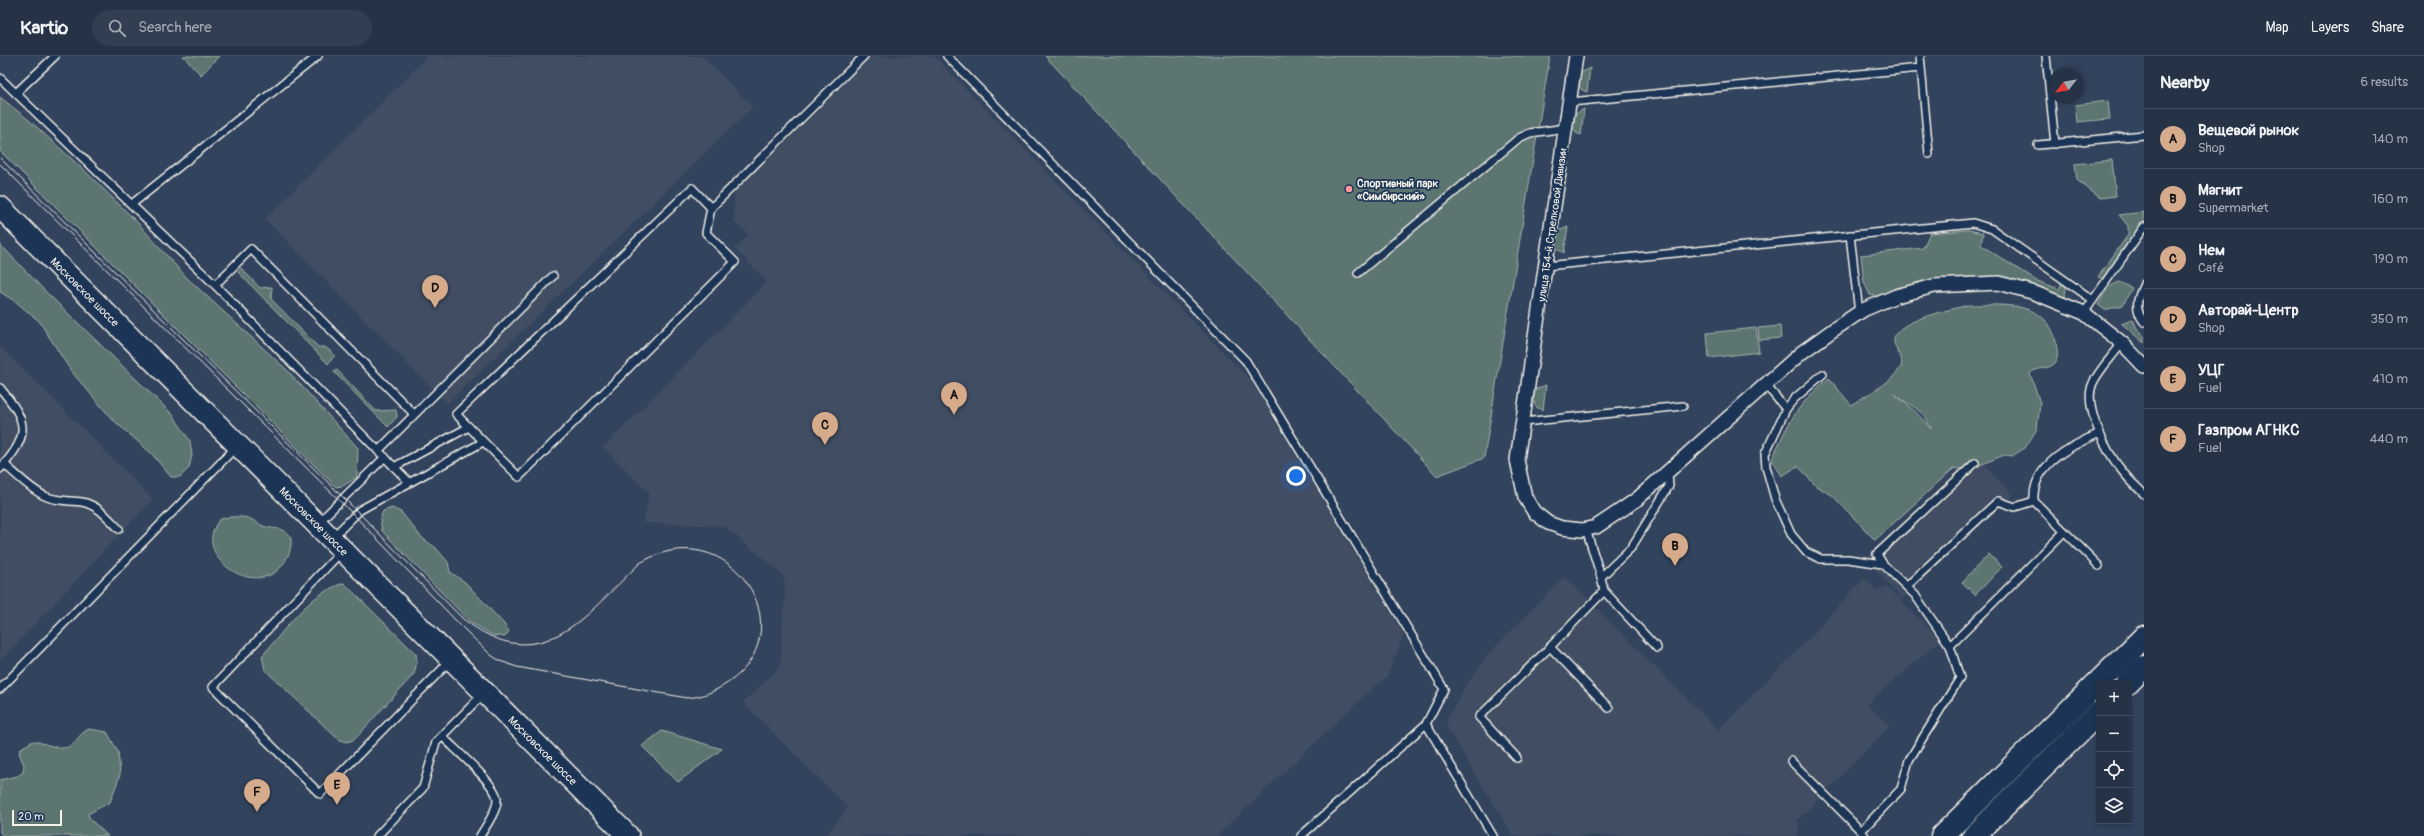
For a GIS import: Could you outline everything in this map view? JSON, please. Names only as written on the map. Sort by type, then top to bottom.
[{"type":"highway","points":[[1942,836],[2144,637]]},
{"type":"highway","points":[[2131,680],[2144,667]]},
{"type":"highway","points":[[1974,836],[2096,715]]},
{"type":"main road","name":"Московское шоссе","points":[[0,207],[237,446],[318,523],[453,658],[628,836]]},
{"type":"street","name":"улица 154-й Стрелковой Дивизии","points":[[1576,56],[1517,460],[1525,497],[1534,512],[1548,523],[1562,528],[1586,529]]},
{"type":"street","points":[[1586,529],[1608,521],[1668,474],[1765,384],[1801,353],[1859,313],[1896,296],[1934,286],[1999,283],[2035,293],[2084,313],[2122,343],[2144,366]]},
{"type":"lane","points":[[16,93],[55,56]]},
{"type":"lane","points":[[132,204],[318,56]]},
{"type":"lane","points":[[711,208],[692,188],[456,414],[519,477],[734,262],[706,233],[711,208],[864,56]]},
{"type":"lane","points":[[947,56],[1246,361],[1444,689],[1426,724],[1300,836]]},
{"type":"lane","points":[[1920,56],[1929,154]]},
{"type":"lane","points":[[2046,56],[2055,144]]},
{"type":"lane","points":[[1570,102],[1921,68]]},
{"type":"lane","points":[[0,78],[215,285],[409,482]]},
{"type":"lane","points":[[1358,273],[1519,138],[1530,133],[1566,128]]},
{"type":"lane","points":[[2038,145],[2144,134]]},
{"type":"lane","points":[[1546,266],[1850,235],[1965,224],[1980,224],[1992,229],[2093,300]]},
{"type":"lane","points":[[2084,313],[2144,227]]},
{"type":"lane","points":[[1850,235],[1859,313]]},
{"type":"lane","points":[[215,285],[251,249],[414,414]]},
{"type":"lane","points":[[378,451],[553,276]]},
{"type":"lane","points":[[2144,284],[2137,298],[2136,306],[2144,322]]},
{"type":"lane","points":[[2122,343],[2093,383],[2089,397],[2100,433],[2122,472],[2144,494]]},
{"type":"lane","points":[[1823,374],[1794,399],[1786,409],[1765,454],[1766,467],[1775,499],[1791,534],[1806,552],[1821,560],[1848,559],[1883,564]]},
{"type":"lane","points":[[1765,384],[1786,409]]},
{"type":"lane","points":[[0,388],[22,418],[23,431],[18,444],[2,466],[31,488],[46,497],[64,502],[81,502],[92,505],[119,529]]},
{"type":"lane","points":[[1523,422],[1683,406]]},
{"type":"lane","points":[[394,467],[469,427]]},
{"type":"lane","points":[[2099,566],[2034,501],[2033,491],[2037,479],[2053,461],[2071,446],[2100,433]]},
{"type":"lane","points":[[453,658],[320,794],[213,687],[338,544],[360,510],[483,442]]},
{"type":"lane","points":[[0,689],[237,446]]},
{"type":"lane","points":[[318,523],[385,457]]},
{"type":"lane","points":[[1791,761],[1863,834],[1901,789],[1909,760],[1960,678],[1950,646],[1907,586],[1883,564],[1877,554],[1975,463]]},
{"type":"lane","points":[[1601,577],[1630,548],[1669,486],[1668,474]]},
{"type":"lane","points":[[1907,586],[1998,501],[2015,507],[2034,501]]},
{"type":"lane","points":[[1586,529],[1604,591],[1657,648]]},
{"type":"lane","points":[[1950,646],[2064,532]]},
{"type":"lane","points":[[1518,758],[1479,717],[1604,591]]},
{"type":"lane","points":[[1550,647],[1609,708]]},
{"type":"lane","points":[[377,836],[423,788],[436,742],[485,692]]},
{"type":"lane","points":[[1426,724],[1493,836]]},
{"type":"lane","points":[[442,736],[489,783],[496,794],[496,806],[480,836]]},
{"type":"shaded area","points":[[428,56],[702,56],[753,107],[447,404],[265,219]]},
{"type":"shaded area","points":[[870,56],[934,56],[1252,382],[1404,635],[1387,677],[1375,686],[1217,836],[825,836],[848,808],[743,702],[780,667],[785,590],[783,575],[724,526],[643,523],[649,493],[603,448],[767,282],[735,249],[748,235],[734,222],[734,193]]},
{"type":"shaded area","points":[[0,346],[153,499],[0,661]]},
{"type":"shaded area","points":[[1975,455],[2013,495],[1902,599],[1865,559]]},
{"type":"shaded area","points":[[1565,576],[1718,730],[1799,649],[1864,578],[1877,590],[1886,586],[1941,640],[1867,704],[1890,726],[1797,821],[1800,824],[1797,836],[1513,836],[1447,728],[1446,721],[1464,688],[1488,654]]},
{"type":"green space","points":[[183,56],[219,56],[201,75]]},
{"type":"green space","name":"Спортивный парк «Симбирский»","points":[[1045,56],[1550,56],[1484,458],[1437,476]]},
{"type":"green space","points":[[1590,68],[1587,92],[1582,90],[1578,85],[1578,74]]},
{"type":"green space","points":[[0,97],[30,121],[85,171],[135,220],[186,277],[287,370],[358,448],[357,477],[343,486],[336,487],[0,151]]},
{"type":"green space","points":[[2108,101],[2110,119],[2077,122],[2075,105]]},
{"type":"green space","points":[[1584,109],[1581,135],[1576,133],[1572,128],[1572,116]]},
{"type":"green space","points":[[2112,160],[2116,196],[2100,198],[2077,180],[2075,164]]},
{"type":"green space","points":[[2144,212],[2144,222],[2102,279],[2098,277],[2128,235],[2128,226],[2119,215]]},
{"type":"green space","points":[[1568,227],[1564,253],[1557,249],[1554,243],[1558,231]]},
{"type":"green space","points":[[1968,230],[1983,233],[1981,245],[2035,280],[2059,289],[2062,284],[2066,286],[2065,299],[1987,279],[1933,281],[1877,296],[1870,295],[1864,282],[1861,255],[1923,248],[1930,233]]},
{"type":"green space","points":[[0,244],[44,290],[173,415],[190,441],[192,455],[189,468],[180,477],[171,477],[152,454],[112,419],[71,371],[39,321],[16,302],[0,292]]},
{"type":"green space","points":[[241,268],[260,288],[272,287],[271,299],[318,347],[325,347],[335,355],[328,364],[238,272]]},
{"type":"green space","points":[[2119,282],[2132,288],[2123,305],[2105,310],[2098,305],[2108,287]]},
{"type":"green space","points":[[1969,305],[1995,305],[2022,308],[2034,312],[2044,318],[2051,328],[2057,347],[2056,361],[2050,367],[2030,373],[2040,403],[2037,429],[2025,448],[2012,456],[2004,455],[1973,468],[1953,469],[1875,540],[1832,495],[1816,486],[1798,466],[1782,476],[1772,460],[1794,415],[1818,388],[1829,378],[1851,405],[1889,381],[1899,370],[1902,362],[1894,342],[1895,335],[1902,328],[1924,317]],"holes":[[[1894,394],[1916,408],[1925,417],[1931,429],[1916,412]]]},
{"type":"green space","points":[[2133,319],[2137,329],[2144,336],[2144,343],[2121,323]]},
{"type":"green space","points":[[1780,326],[1781,338],[1759,340],[1758,328]]},
{"type":"green space","points":[[1756,328],[1759,352],[1709,358],[1707,333]]},
{"type":"green space","points":[[337,370],[376,411],[396,410],[397,417],[388,427],[334,372]]},
{"type":"green space","points":[[1546,385],[1543,410],[1536,407],[1532,397],[1536,389]]},
{"type":"green space","points":[[392,508],[401,512],[422,538],[436,548],[448,562],[450,572],[465,582],[504,624],[509,631],[505,637],[492,635],[470,622],[382,531],[380,520],[383,511]]},
{"type":"green space","points":[[226,517],[243,517],[251,519],[263,526],[283,530],[291,539],[290,550],[286,560],[281,567],[270,575],[258,578],[245,576],[232,571],[222,563],[215,553],[212,541],[214,529],[218,522]]},
{"type":"green space","points":[[1989,554],[2002,567],[1975,595],[1962,582]]},
{"type":"green space","points":[[344,583],[416,654],[417,662],[414,674],[354,740],[346,742],[338,739],[265,670],[262,656],[298,614],[319,595]]},
{"type":"green space","points":[[89,729],[107,732],[118,752],[120,775],[110,802],[88,814],[90,819],[108,836],[3,836],[0,832],[0,780],[18,776],[23,772],[24,765],[19,753],[21,748],[33,741],[67,748],[73,744],[83,732]]},
{"type":"green space","points":[[662,731],[722,749],[678,782],[642,746]]},
{"type":"tram line","points":[[0,158],[358,512],[462,618],[490,636],[515,643],[538,642],[560,634],[580,620],[600,603],[640,563],[673,551],[703,552],[728,564],[748,584],[759,609],[760,636],[750,662],[721,687],[712,692],[687,698],[517,667],[500,661],[491,655],[464,629],[355,516],[0,164]]},
{"type":"place","name":"Спортивный парк «Симбирский»","points":[[1349,189]]},
{"type":"place","name":"Авторай-Центр","points":[[435,308]]},
{"type":"place","name":"Вещевой рынок","points":[[954,415]]},
{"type":"place","name":"Нем","points":[[825,445]]},
{"type":"place","name":"Магнит","points":[[1675,566]]},
{"type":"place","name":"УЦГ","points":[[337,805]]},
{"type":"place","name":"Газпром АГНКС","points":[[257,812]]}]
